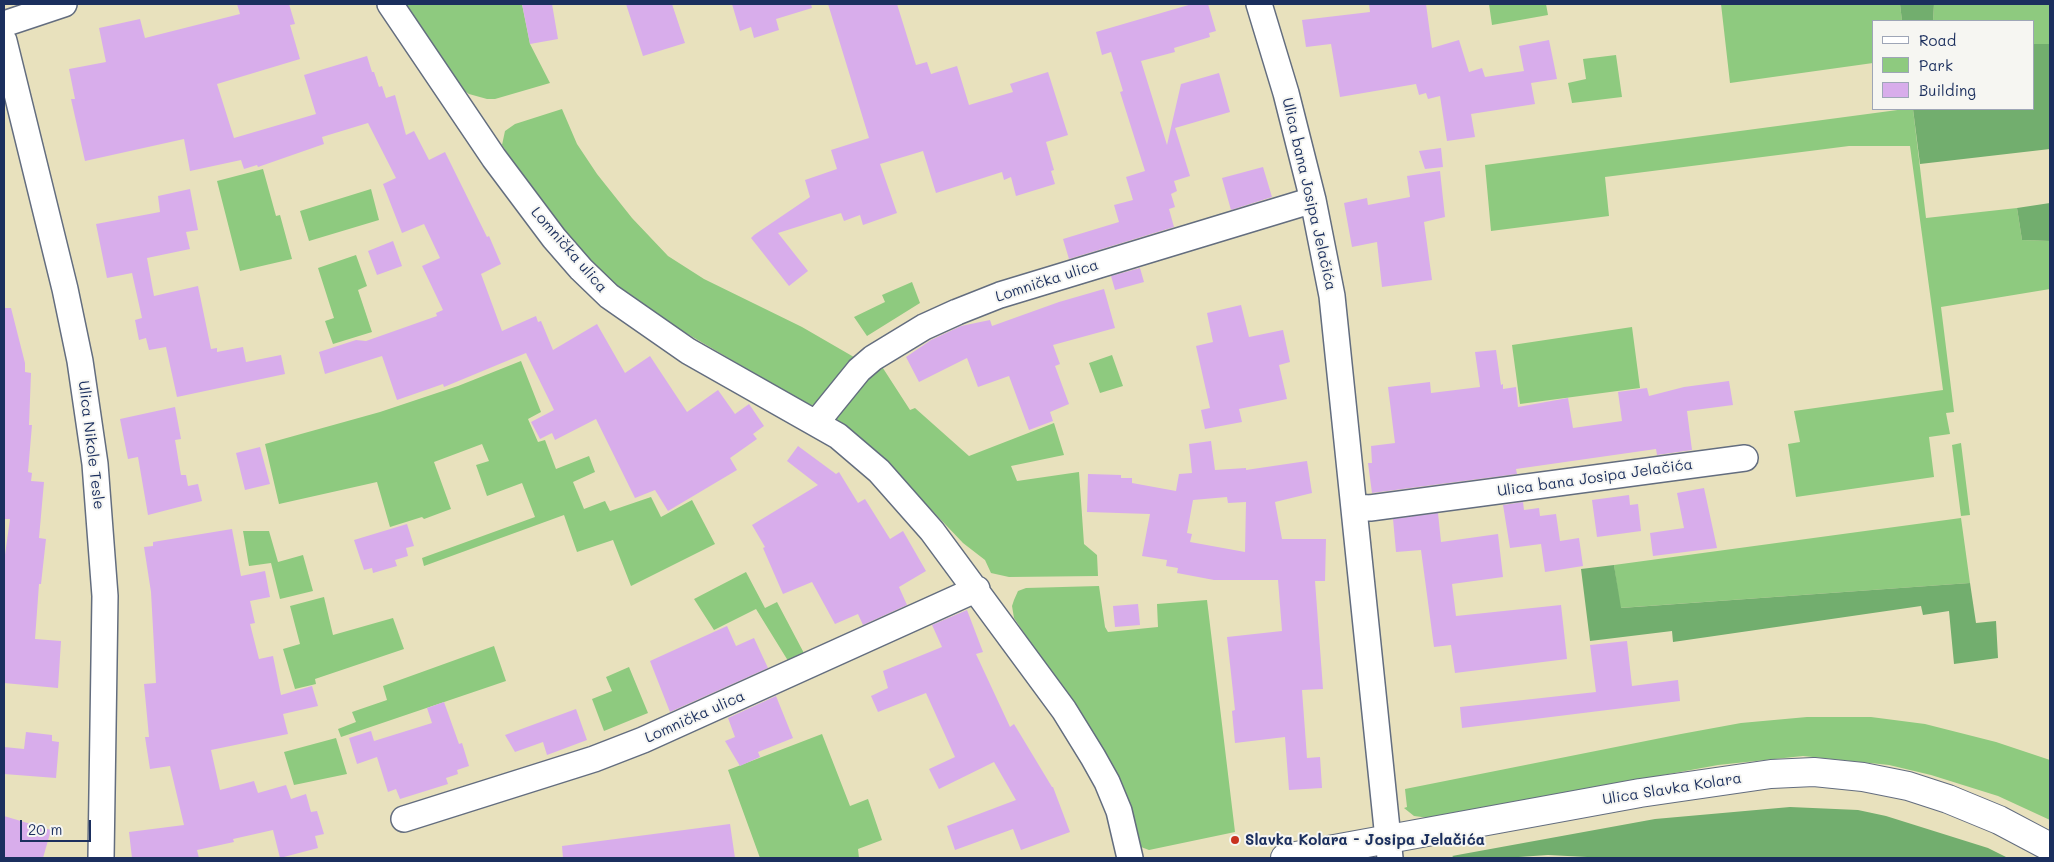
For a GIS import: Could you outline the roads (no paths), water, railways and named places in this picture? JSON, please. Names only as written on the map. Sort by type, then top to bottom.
[{"type":"main road","name":"Ulica Slavka Kolara","points":[[1285,858],[1390,848],[1699,783],[1770,774],[1814,772],[1863,777],[1908,786],[1948,799],[1999,820],[2050,847]]},
{"type":"street","points":[[4,24],[64,4]]},
{"type":"street","name":"Lomnička ulica","points":[[390,4],[494,158],[554,238],[580,269],[624,307],[688,352],[838,436],[879,471],[932,531],[977,589],[1064,710],[1107,782],[1119,811],[1130,858]]},
{"type":"street","name":"Ulica bana Josipa Jelačića","points":[[1258,4],[1286,93],[1313,200],[1332,296],[1355,507],[1384,810],[1390,848]]},
{"type":"street","name":"Ulica Nikole Tesle","points":[[4,41],[65,289],[80,360],[95,464],[106,596],[101,858]]},
{"type":"street","name":"Lomnička ulica","points":[[816,423],[859,370],[873,358],[924,327],[957,312],[1000,295],[1313,200]]},
{"type":"street","name":"Ulica bana Josipa Jelačića","points":[[1355,507],[1370,508],[1745,458]]},
{"type":"street","name":"Lomnička ulica","points":[[404,819],[644,740],[977,589]]},
{"type":"place","name":"Slavka Kolara - Josipa Jelačića","points":[[1235,840]]}]
